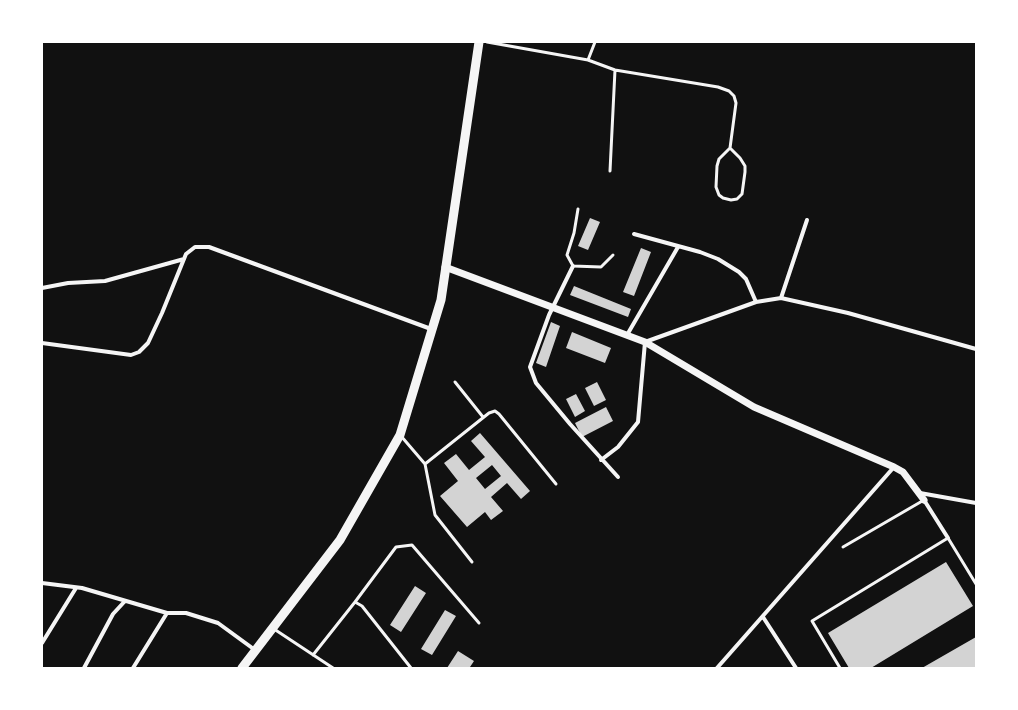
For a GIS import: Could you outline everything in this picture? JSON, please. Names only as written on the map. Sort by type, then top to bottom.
[{"type":"main road","points":[[242,668],[340,540],[400,435],[441,300],[478,42]]},
{"type":"street","points":[[781,298],[807,220]]},
{"type":"street","points":[[634,234],[700,252],[718,260],[739,272],[746,279],[756,302]]},
{"type":"street","points":[[42,343],[131,355],[139,352],[148,343],[186,254],[195,247],[209,248],[432,330]]},
{"type":"street","points":[[627,335],[678,247]]},
{"type":"street","points":[[42,288],[68,283],[105,281],[184,259]]},
{"type":"street","points":[[573,266],[553,308],[530,366],[536,382],[601,460],[618,477]]},
{"type":"street","points":[[446,267],[645,342],[754,407],[894,467],[903,472],[922,496],[948,538]]},
{"type":"street","points":[[645,342],[756,302],[781,298],[848,313],[976,349]]},
{"type":"street","points":[[601,460],[618,447],[638,422],[645,342]]},
{"type":"street","points":[[717,668],[764,617],[894,467]]},
{"type":"street","points":[[922,496],[976,503]]},
{"type":"street","points":[[42,583],[82,588],[167,613],[186,613],[218,623],[256,651]]},
{"type":"street","points":[[42,643],[76,588]]},
{"type":"street","points":[[84,668],[113,614],[125,601]]},
{"type":"street","points":[[133,668],[167,613]]},
{"type":"street","points":[[764,617],[796,668]]},
{"type":"lane","points":[[487,42],[588,60],[615,70],[718,87],[729,91],[734,96],[736,103],[730,148],[719,159],[717,166],[716,187],[719,195],[723,198],[731,200],[737,199],[742,194],[745,172],[740,158],[730,148]]},
{"type":"lane","points":[[588,60],[595,42]]},
{"type":"lane","points":[[610,171],[615,70]]},
{"type":"lane","points":[[578,209],[574,233],[567,255],[573,266],[601,267],[613,255]]},
{"type":"lane","points":[[455,382],[484,417]]},
{"type":"lane","points":[[425,464],[484,417],[492,412],[498,412],[556,484]]},
{"type":"lane","points":[[400,435],[425,464],[435,515],[472,562]]},
{"type":"lane","points":[[842,547],[922,496]]},
{"type":"lane","points":[[840,668],[812,621],[948,538],[976,584]]},
{"type":"lane","points":[[313,655],[396,547],[412,545],[479,623]]},
{"type":"lane","points":[[355,602],[362,606],[411,668]]},
{"type":"lane","points":[[273,628],[332,668]]},
{"type":"building","points":[[590,218],[600,222],[588,250],[578,246]]},
{"type":"building","points":[[641,248],[651,252],[634,296],[623,292]]},
{"type":"building","points":[[574,286],[631,309],[628,317],[570,295]]},
{"type":"building","points":[[551,322],[560,326],[546,367],[536,363]]},
{"type":"building","points":[[572,332],[611,348],[605,363],[566,348]]},
{"type":"building","points":[[597,382],[606,400],[594,406],[585,388]]},
{"type":"building","points":[[576,394],[585,411],[575,417],[566,399]]},
{"type":"building","points":[[606,407],[613,421],[582,437],[575,423]]},
{"type":"building","points":[[480,433],[530,491],[521,499],[507,483],[491,497],[503,511],[491,520],[485,512],[467,527],[440,496],[458,481],[444,463],[456,454],[469,470],[485,457],[471,441]],"holes":[[[492,465],[501,476],[485,489],[476,478]]]},
{"type":"building","points":[[946,562],[973,606],[871,668],[849,668],[828,633]]},
{"type":"building","points":[[415,586],[426,593],[401,632],[390,625]]},
{"type":"building","points":[[445,610],[456,616],[432,655],[421,649]]},
{"type":"building","points":[[976,637],[976,668],[922,668]]},
{"type":"building","points":[[458,651],[474,661],[470,667],[472,668],[447,668]]}]
